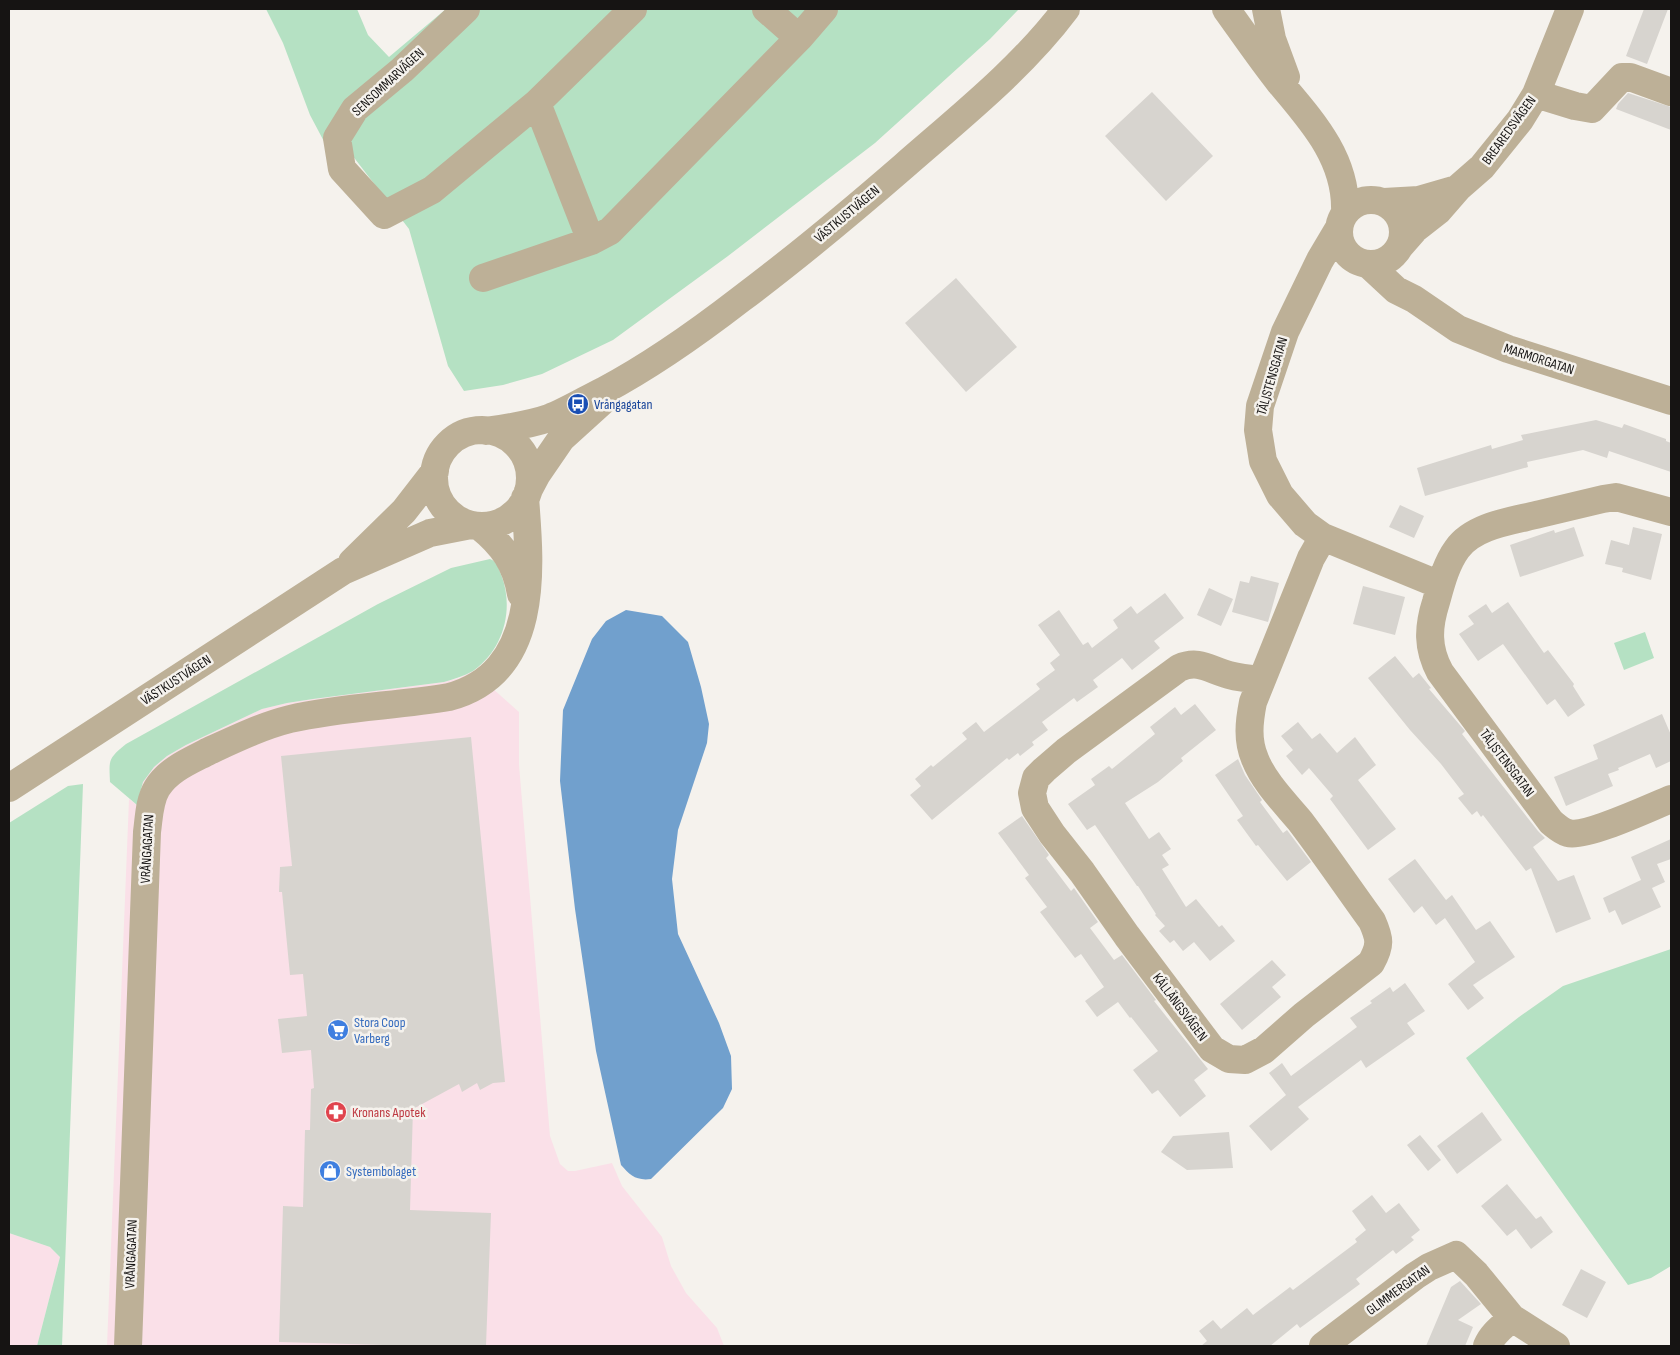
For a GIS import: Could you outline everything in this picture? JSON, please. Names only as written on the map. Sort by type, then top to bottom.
[{"type":"street","name":"SENSOMMARVÄGEN","points":[[466,9],[402,70],[355,110],[337,138],[342,169],[384,215],[432,190],[537,103]]},
{"type":"street","points":[[590,241],[537,103],[633,9]]},
{"type":"street","points":[[766,9],[798,38]]},
{"type":"street","points":[[483,278],[590,241],[610,231],[824,9]]},
{"type":"street","name":"VÄSTKUSTVÄGEN","points":[[1048,33],[1066,9]]},
{"type":"street","name":"VÄSTKUSTVÄGEN","points":[[343,571],[404,511],[435,471],[441,454],[453,441],[468,433],[527,424],[550,418],[631,376],[677,346],[786,265],[958,119],[1048,33],[1082,9]]},
{"type":"street","points":[[1226,9],[1328,143],[1381,201],[1396,210],[1404,230],[1400,247],[1408,288],[1414,299]]},
{"type":"street","points":[[1266,9],[1277,54],[1297,101]]},
{"type":"street","name":"BREAREDSVÄGEN","points":[[1400,247],[1415,229],[1438,211],[1458,188],[1482,167],[1504,141],[1536,94],[1570,9]]},
{"type":"street","points":[[1536,94],[1575,106],[1592,109],[1622,77],[1630,77],[1671,92]]},
{"type":"street","points":[[1328,143],[1337,162],[1344,187],[1340,239],[1344,250],[1352,258],[1365,263],[1385,261],[1400,247]]},
{"type":"street","name":"BREAREDSVÄGEN","points":[[1381,201],[1419,200],[1458,188]]},
{"type":"street","points":[[1342,220],[1358,202],[1371,199],[1381,201]]},
{"type":"street","name":"TÄLJSTENSGATAN","points":[[1342,220],[1284,332],[1260,406],[1258,430],[1263,461],[1280,495],[1305,524],[1323,537],[1440,585]]},
{"type":"street","name":"TÄLJSTENSGATAN","points":[[1306,288],[1317,278],[1332,271],[1365,263]]},
{"type":"street","name":"MARMORGATAN","points":[[1365,263],[1396,290],[1414,299],[1458,330],[1508,349],[1671,401]]},
{"type":"street","name":"VÄSTKUSTVÄGEN","points":[[9,788],[343,571],[430,533],[475,525],[488,526],[504,521],[517,511],[537,474],[561,439],[631,376]]},
{"type":"street","points":[[486,431],[495,432],[511,440],[523,453],[530,475],[527,495]]},
{"type":"street","points":[[435,471],[436,489],[443,505],[455,517],[475,525]]},
{"type":"street","name":"VRÅNGAGATAN","points":[[128,1346],[147,832],[150,804],[156,789],[168,774],[188,762],[259,728],[289,719],[426,701],[462,694],[478,685],[505,660],[520,630],[529,574],[527,495]]},
{"type":"street","name":"TÄLJSTENSGATAN","points":[[1671,512],[1616,497],[1487,528],[1466,539],[1457,548],[1440,585],[1429,632],[1434,660],[1440,672],[1551,822],[1568,833],[1587,832],[1671,799]]},
{"type":"street","name":"VRÅNGAGATAN","points":[[475,525],[491,535],[510,559],[519,587],[523,610]]},
{"type":"street","points":[[1261,680],[1310,558],[1323,537]]},
{"type":"street","name":"KÄLLÄNGSVÄGEN","points":[[1199,664],[1243,679],[1261,680],[1249,723],[1250,743],[1255,760],[1267,780],[1372,922],[1379,937],[1378,950],[1371,963],[1304,1015],[1264,1050],[1245,1060],[1229,1059],[1212,1049],[1127,936],[1034,808],[1032,793],[1036,778],[1044,770],[1183,666],[1199,664]]},
{"type":"street","name":"GLIMMERGATAN","points":[[1323,1346],[1415,1276],[1436,1263],[1456,1255],[1476,1274],[1512,1318],[1556,1346]]},
{"type":"street","points":[[1487,1346],[1500,1328],[1512,1318]]},
{"type":"shaded area","points":[[473,671],[519,712],[519,765],[550,1136],[560,1164],[568,1171],[575,1171],[612,1163],[622,1186],[662,1237],[671,1266],[686,1293],[717,1328],[724,1346],[107,1346],[129,799],[137,805],[143,782],[154,767],[167,756],[262,709],[313,699],[444,682],[459,678]]},
{"type":"shaded area","points":[[9,1233],[50,1247],[60,1257],[37,1346],[9,1346]]},
{"type":"green space","points":[[266,9],[357,9],[368,35],[389,57],[446,9],[1019,9],[990,39],[875,143],[728,256],[613,340],[542,374],[503,385],[464,391],[448,366],[409,229],[352,155],[328,149],[310,115],[283,43]]},
{"type":"green space","points":[[490,559],[497,564],[502,577],[507,603],[506,616],[499,641],[492,652],[473,671],[444,682],[313,699],[262,709],[167,756],[154,767],[143,782],[137,805],[110,782],[111,760],[126,744],[378,604],[451,568]]},
{"type":"green space","points":[[1645,632],[1654,658],[1624,670],[1614,643]]},
{"type":"green space","points":[[83,784],[62,1346],[37,1346],[60,1257],[50,1247],[9,1233],[9,823],[68,786]]},
{"type":"green space","points":[[1671,949],[1671,1266],[1651,1278],[1628,1285],[1466,1058],[1563,986]]},
{"type":"water","points":[[626,610],[662,616],[688,642],[701,687],[709,724],[707,743],[678,830],[672,879],[678,934],[719,1023],[731,1056],[732,1089],[723,1108],[651,1179],[641,1179],[634,1176],[621,1165],[596,1051],[575,909],[560,781],[563,710],[592,639],[606,621]]},
{"type":"building","points":[[1644,9],[1668,9],[1647,64],[1626,56]]},
{"type":"building","points":[[1152,92],[1213,156],[1166,201],[1105,136]]},
{"type":"building","points":[[1628,93],[1671,107],[1671,130],[1616,109]]},
{"type":"building","points":[[956,278],[1017,347],[966,392],[905,323]]},
{"type":"building","points":[[1596,420],[1622,428],[1624,424],[1666,439],[1666,441],[1671,443],[1671,472],[1609,451],[1607,458],[1583,450],[1527,462],[1528,467],[1425,496],[1417,468],[1491,445],[1492,449],[1523,440],[1521,435]]},
{"type":"building","points":[[1400,505],[1424,516],[1414,538],[1389,527]]},
{"type":"building","points":[[1574,527],[1584,556],[1520,577],[1510,545],[1554,530],[1555,533]]},
{"type":"building","points":[[1633,527],[1662,534],[1651,580],[1622,572],[1623,568],[1605,564],[1611,540],[1629,545]]},
{"type":"building","points":[[1251,576],[1279,583],[1268,622],[1232,612],[1240,581],[1249,583]]},
{"type":"building","points":[[1363,586],[1405,597],[1395,635],[1353,624]]},
{"type":"building","points":[[1209,588],[1233,599],[1221,626],[1197,615]]},
{"type":"building","points":[[1165,593],[1184,618],[1154,641],[1160,648],[1132,670],[1122,658],[1093,680],[1098,687],[1077,702],[1074,698],[1042,722],[1048,730],[1032,742],[1034,745],[1020,756],[1018,753],[1009,760],[1007,758],[932,820],[910,795],[921,786],[915,779],[967,739],[962,733],[976,722],[984,732],[1040,689],[1036,684],[1055,670],[1050,663],[1060,655],[1038,625],[1059,610],[1083,645],[1088,642],[1092,648],[1118,628],[1113,620],[1131,606],[1137,614]]},
{"type":"building","points":[[1508,602],[1544,653],[1548,650],[1574,684],[1573,686],[1585,705],[1568,717],[1555,699],[1547,705],[1503,644],[1478,661],[1459,634],[1474,624],[1468,616],[1486,604],[1492,613]]},
{"type":"building","points":[[1395,656],[1413,678],[1419,673],[1431,688],[1429,689],[1465,731],[1462,734],[1545,838],[1533,847],[1558,881],[1574,875],[1591,919],[1556,933],[1531,868],[1526,871],[1483,815],[1481,817],[1477,811],[1472,815],[1458,798],[1464,794],[1368,678]]},
{"type":"building","points":[[1195,704],[1216,730],[1181,758],[1183,761],[1158,782],[1125,803],[1149,839],[1159,832],[1171,849],[1162,855],[1169,865],[1162,869],[1186,907],[1196,899],[1219,927],[1222,925],[1235,941],[1210,961],[1194,942],[1183,951],[1174,940],[1170,943],[1159,931],[1165,926],[1155,915],[1138,886],[1095,825],[1087,830],[1068,804],[1095,785],[1091,779],[1109,766],[1112,769],[1155,734],[1150,727],[1175,707],[1181,715]]},
{"type":"building","points":[[1662,714],[1671,735],[1671,761],[1656,768],[1650,754],[1608,774],[1613,786],[1566,806],[1554,777],[1598,759],[1593,745]]},
{"type":"building","points":[[1298,722],[1312,739],[1320,733],[1337,753],[1355,737],[1376,765],[1358,780],[1396,829],[1368,850],[1330,799],[1333,796],[1309,768],[1302,775],[1286,756],[1293,750],[1281,736]]},
{"type":"building","points":[[471,737],[505,1082],[493,1083],[480,1090],[477,1083],[462,1092],[459,1084],[413,1109],[410,1210],[491,1213],[486,1346],[279,1342],[283,1206],[303,1207],[305,1130],[310,1130],[311,1089],[314,1088],[311,1050],[282,1053],[278,1019],[307,1016],[303,974],[290,975],[282,892],[279,892],[280,867],[292,866],[281,756]]},
{"type":"building","points":[[1238,759],[1245,775],[1262,800],[1260,802],[1283,833],[1287,830],[1311,862],[1287,881],[1258,845],[1256,846],[1237,820],[1243,816],[1215,775]]},
{"type":"building","points":[[1022,816],[1049,855],[1046,858],[1071,891],[1074,888],[1098,922],[1090,928],[1114,960],[1122,955],[1156,1000],[1154,1001],[1208,1069],[1194,1080],[1206,1096],[1180,1117],[1158,1090],[1152,1094],[1133,1070],[1158,1051],[1131,1017],[1118,1002],[1097,1017],[1085,1001],[1104,987],[1081,954],[1075,958],[1040,912],[1047,907],[1025,878],[1029,875],[998,833]]},
{"type":"building","points":[[1671,839],[1671,859],[1657,864],[1665,882],[1652,888],[1661,907],[1622,925],[1615,910],[1609,913],[1603,898],[1641,880],[1631,857]]},
{"type":"building","points":[[1415,859],[1446,900],[1452,895],[1476,930],[1490,921],[1515,957],[1473,985],[1484,998],[1468,1010],[1448,984],[1475,962],[1445,918],[1436,925],[1422,906],[1414,913],[1388,879]]},
{"type":"building","points":[[1272,960],[1286,975],[1272,987],[1281,997],[1242,1030],[1220,1004]]},
{"type":"building","points":[[1405,983],[1425,1011],[1407,1023],[1415,1034],[1366,1068],[1361,1060],[1298,1107],[1309,1119],[1271,1151],[1249,1126],[1286,1095],[1269,1073],[1282,1063],[1291,1076],[1357,1027],[1350,1018],[1372,1003],[1370,1001],[1390,987],[1393,992]]},
{"type":"building","points":[[1482,1112],[1502,1140],[1457,1174],[1437,1146]]},
{"type":"building","points":[[1229,1132],[1233,1168],[1187,1170],[1161,1152],[1173,1136]]},
{"type":"building","points":[[1420,1135],[1441,1160],[1428,1171],[1407,1145]]},
{"type":"building","points":[[1507,1184],[1536,1219],[1541,1216],[1553,1232],[1531,1249],[1516,1229],[1507,1236],[1481,1206]]},
{"type":"building","points":[[1372,1195],[1386,1213],[1399,1203],[1420,1230],[1411,1237],[1414,1240],[1396,1254],[1393,1250],[1356,1279],[1360,1284],[1300,1328],[1297,1324],[1270,1346],[1201,1346],[1207,1341],[1199,1331],[1213,1320],[1221,1329],[1247,1308],[1253,1315],[1290,1287],[1293,1290],[1357,1242],[1355,1239],[1366,1230],[1352,1211]]},
{"type":"building","points":[[1581,1269],[1606,1282],[1587,1318],[1562,1305]]},
{"type":"building","points":[[1460,1281],[1481,1304],[1458,1320],[1473,1327],[1465,1346],[1426,1346],[1451,1287]]},
{"type":"place","name":"Vrångagatan","points":[[578,404]]},
{"type":"place","name":"Stora Coop Varberg","points":[[338,1030]]},
{"type":"place","name":"Kronans Apotek","points":[[336,1112]]},
{"type":"place","name":"Systembolaget","points":[[330,1171]]}]
